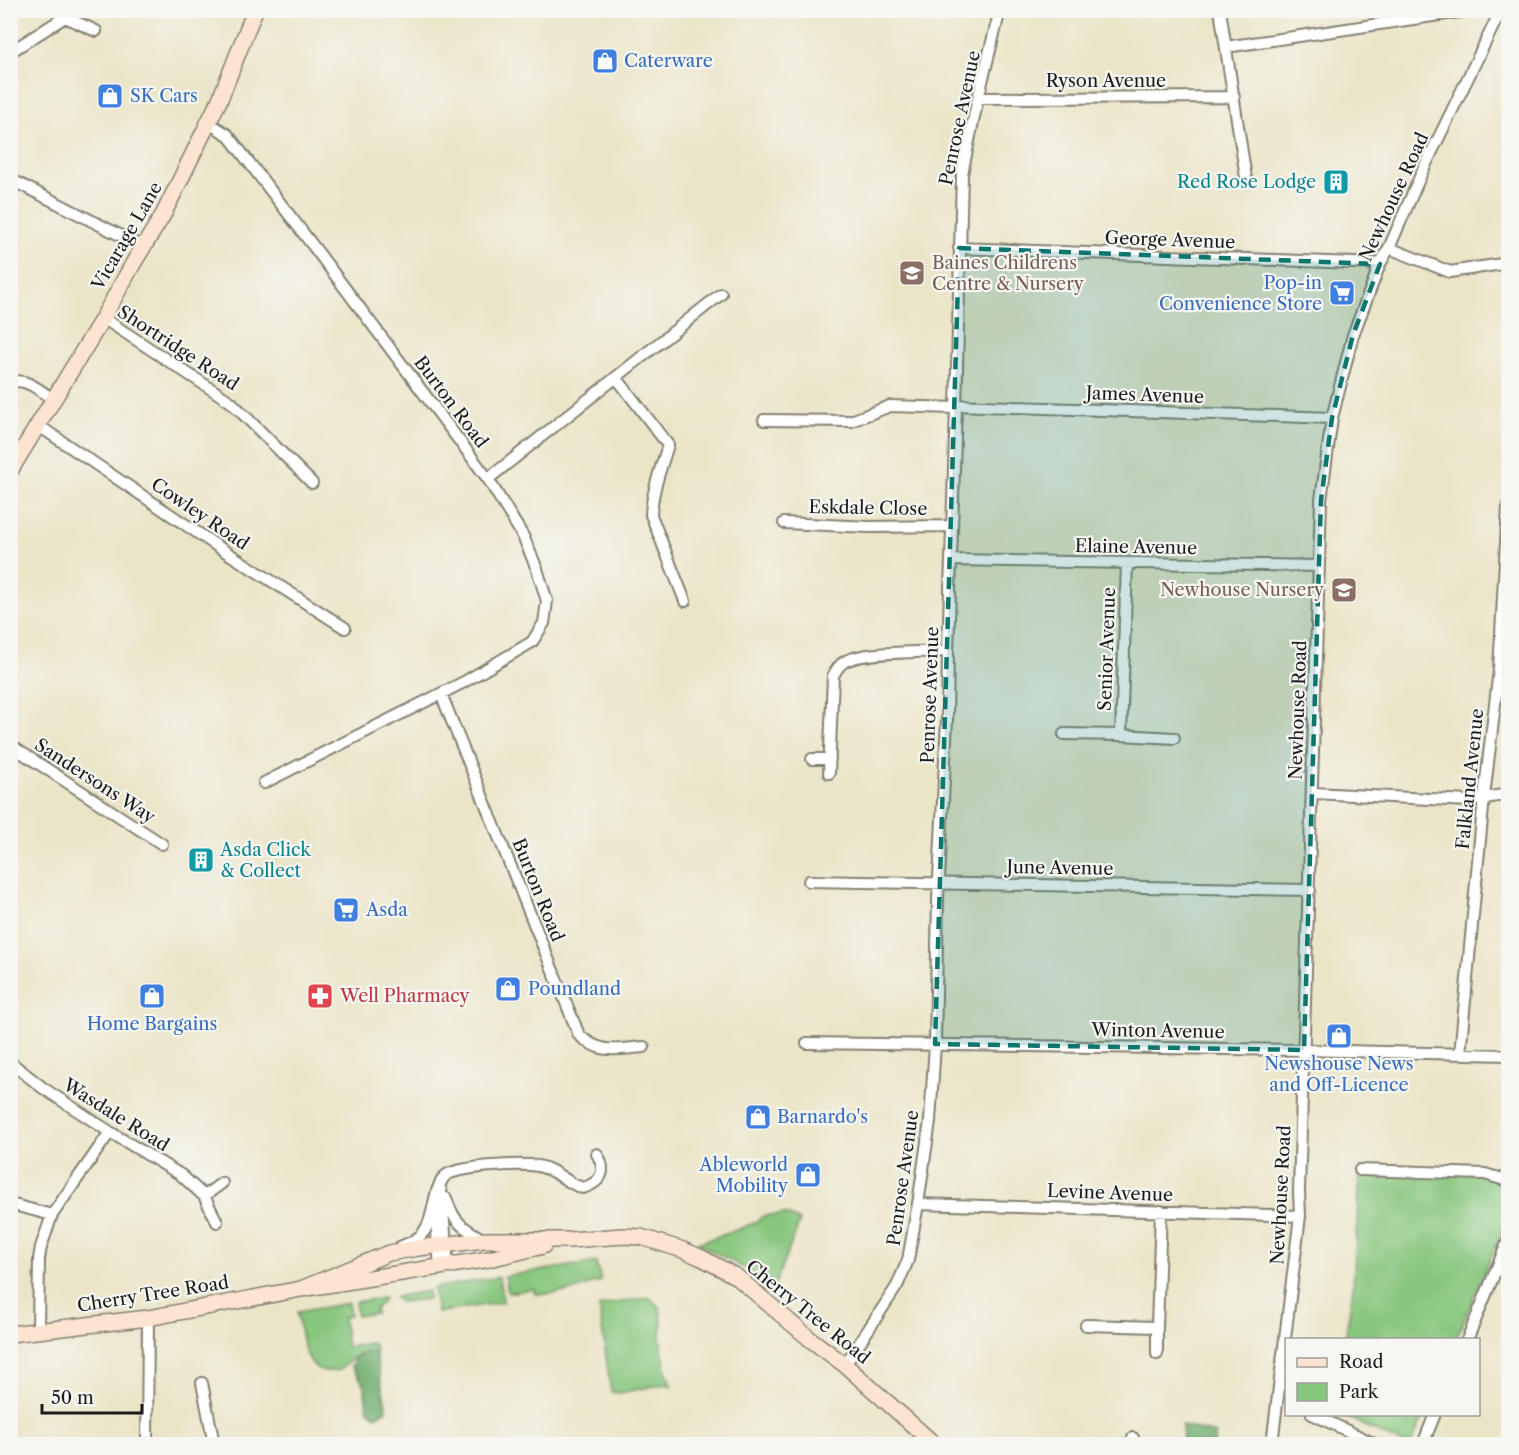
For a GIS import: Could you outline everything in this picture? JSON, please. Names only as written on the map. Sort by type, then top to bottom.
[{"type":"street","name":"Vicarage Lane","points":[[10,471],[39,426],[163,215],[220,99],[255,10]]},
{"type":"street","name":"Penrose Avenue","points":[[845,1365],[897,1286],[908,1260],[930,1121],[935,1044],[946,721],[962,174],[1000,10]]},
{"type":"street","points":[[1220,10],[1246,178]]},
{"type":"street","points":[[1226,47],[1473,10]]},
{"type":"street","name":"Newhouse Road","points":[[1288,1338],[1300,1216],[1321,500],[1332,418],[1353,335],[1380,264],[1501,10]]},
{"type":"street","points":[[10,51],[64,14],[96,30]]},
{"type":"street","name":"Ryson Avenue","points":[[978,98],[1234,97]]},
{"type":"street","name":"Burton Road","points":[[209,123],[228,135],[488,479],[523,536],[547,601],[543,624],[532,642],[464,682],[264,783]]},
{"type":"street","points":[[10,179],[143,247]]},
{"type":"street","name":"George Avenue","points":[[959,248],[1380,264]]},
{"type":"street","points":[[1389,248],[1450,272],[1508,266]]},
{"type":"street","points":[[488,479],[721,294]]},
{"type":"street","name":"Shortridge Road","points":[[103,318],[231,402],[312,483]]},
{"type":"street","points":[[616,377],[668,445],[654,488],[651,515],[685,601]]},
{"type":"street","points":[[10,383],[16,380],[26,382],[54,400]]},
{"type":"street","name":"James Avenue","points":[[764,420],[851,421],[890,406],[1332,418]]},
{"type":"street","name":"Cowley Road","points":[[39,426],[220,548],[345,628]]},
{"type":"street","name":"Falkland Avenue","points":[[1460,1054],[1484,797],[1504,668],[1509,506]]},
{"type":"street","name":"Eskdale Close","points":[[784,522],[870,527],[952,526]]},
{"type":"street","name":"Elaine Avenue","points":[[951,560],[1320,566]]},
{"type":"street","name":"Senior Avenue","points":[[1121,735],[1126,564]]},
{"type":"street","points":[[830,773],[833,676],[836,669],[845,661],[855,657],[901,652],[948,651]]},
{"type":"street","name":"Burton Road","points":[[441,694],[579,1035],[598,1048],[610,1050],[644,1047]]},
{"type":"street","name":"Senior Avenue","points":[[1064,734],[1174,738]]},
{"type":"street","name":"Sandersons Way","points":[[10,745],[162,844]]},
{"type":"street","points":[[813,759],[830,759]]},
{"type":"street","points":[[1313,793],[1469,801],[1509,794]]},
{"type":"street","name":"June Avenue","points":[[809,881],[1310,890]]},
{"type":"street","name":"Winton Avenue","points":[[807,1043],[1509,1055]]},
{"type":"street","name":"Wasdale Road","points":[[10,1062],[43,1089],[181,1175],[204,1196],[217,1222]]},
{"type":"street","points":[[38,1331],[39,1259],[51,1215],[110,1132]]},
{"type":"street","points":[[389,1253],[420,1235],[429,1221],[434,1201],[448,1173],[484,1167],[523,1165],[547,1168],[583,1188],[592,1184],[602,1174],[602,1166],[597,1155]]},
{"type":"street","points":[[1360,1170],[1485,1174],[1509,1181]]},
{"type":"street","points":[[204,1196],[222,1183]]},
{"type":"street","points":[[441,1184],[451,1214],[466,1229],[484,1240]]},
{"type":"street","points":[[441,1184],[444,1266]]},
{"type":"street","points":[[434,1201],[442,1245]]},
{"type":"street","points":[[10,1204],[51,1215]]},
{"type":"street","name":"Levine Avenue","points":[[918,1204],[1300,1216]]},
{"type":"street","points":[[1157,1354],[1161,1211]]},
{"type":"street","name":"Cherry Tree Road","points":[[301,1289],[389,1253],[484,1240],[641,1237],[683,1250],[737,1277],[810,1339],[845,1365],[934,1444]]},
{"type":"street","name":"Cherry Tree Road","points":[[10,1334],[148,1318],[301,1289],[489,1259],[570,1240]]},
{"type":"street","points":[[1468,1338],[1509,1241]]},
{"type":"street","points":[[147,1444],[148,1318]]},
{"type":"street","points":[[1086,1326],[1157,1327]]},
{"type":"street","name":"Newhouse Road","points":[[1272,1444],[1282,1400],[1285,1369]]},
{"type":"street","points":[[202,1383],[214,1444]]},
{"type":"street","points":[[1316,1416],[1375,1444]]},
{"type":"street","points":[[1423,1444],[1434,1416]]},
{"type":"highlighted area","points":[[959,248],[1380,264],[1353,335],[1332,418],[1321,500],[1304,1050],[935,1044]]},
{"type":"green space","points":[[1360,1170],[1485,1174],[1508,1181],[1508,1217],[1456,1338],[1345,1338],[1353,1288]]},
{"type":"green space","points":[[785,1214],[800,1221],[773,1289],[746,1269],[697,1243],[754,1223],[763,1216]]},
{"type":"green space","points":[[596,1262],[601,1281],[562,1292],[535,1294],[533,1289],[508,1293],[505,1276]]},
{"type":"green space","points":[[499,1277],[503,1302],[437,1313],[433,1288]]},
{"type":"green space","points":[[428,1291],[429,1299],[400,1302],[394,1297]]},
{"type":"green space","points":[[649,1297],[660,1308],[662,1324],[660,1339],[666,1371],[672,1386],[665,1384],[619,1393],[611,1392],[599,1306]]},
{"type":"green space","points":[[384,1298],[375,1309],[376,1313],[357,1316],[355,1302]]},
{"type":"green space","points":[[348,1303],[350,1315],[343,1318],[347,1347],[372,1343],[376,1348],[375,1353],[356,1356],[339,1370],[321,1370],[309,1359],[302,1339],[297,1312]]},
{"type":"green space","points":[[366,1352],[375,1353],[387,1410],[376,1416],[367,1409],[364,1384],[351,1366],[355,1357]]},
{"type":"green space","points":[[1345,1416],[1424,1416],[1411,1444],[1402,1444]]},
{"type":"green space","points":[[1182,1425],[1216,1434],[1214,1444],[1183,1444]]},
{"type":"place","name":"Caterware","points":[[605,61]]},
{"type":"place","name":"SK Cars","points":[[110,96]]},
{"type":"place","name":"Red Rose Lodge","points":[[1336,182]]},
{"type":"place","name":"Baines Childrens Centre & Nursery","points":[[912,273]]},
{"type":"place","name":"Pop-in Convenience Store","points":[[1342,293]]},
{"type":"place","name":"Newhouse Nursery","points":[[1344,590]]},
{"type":"place","name":"Asda Click & Collect","points":[[201,860]]},
{"type":"place","name":"Asda","points":[[346,910]]},
{"type":"place","name":"Poundland","points":[[508,989]]},
{"type":"place","name":"Home Bargains","points":[[152,996]]},
{"type":"place","name":"Well Pharmacy","points":[[320,996]]},
{"type":"place","name":"Newshouse News and Off-Licence","points":[[1339,1036]]},
{"type":"place","name":"Barnardo's","points":[[758,1117]]},
{"type":"place","name":"Ableworld Mobility","points":[[808,1175]]}]
